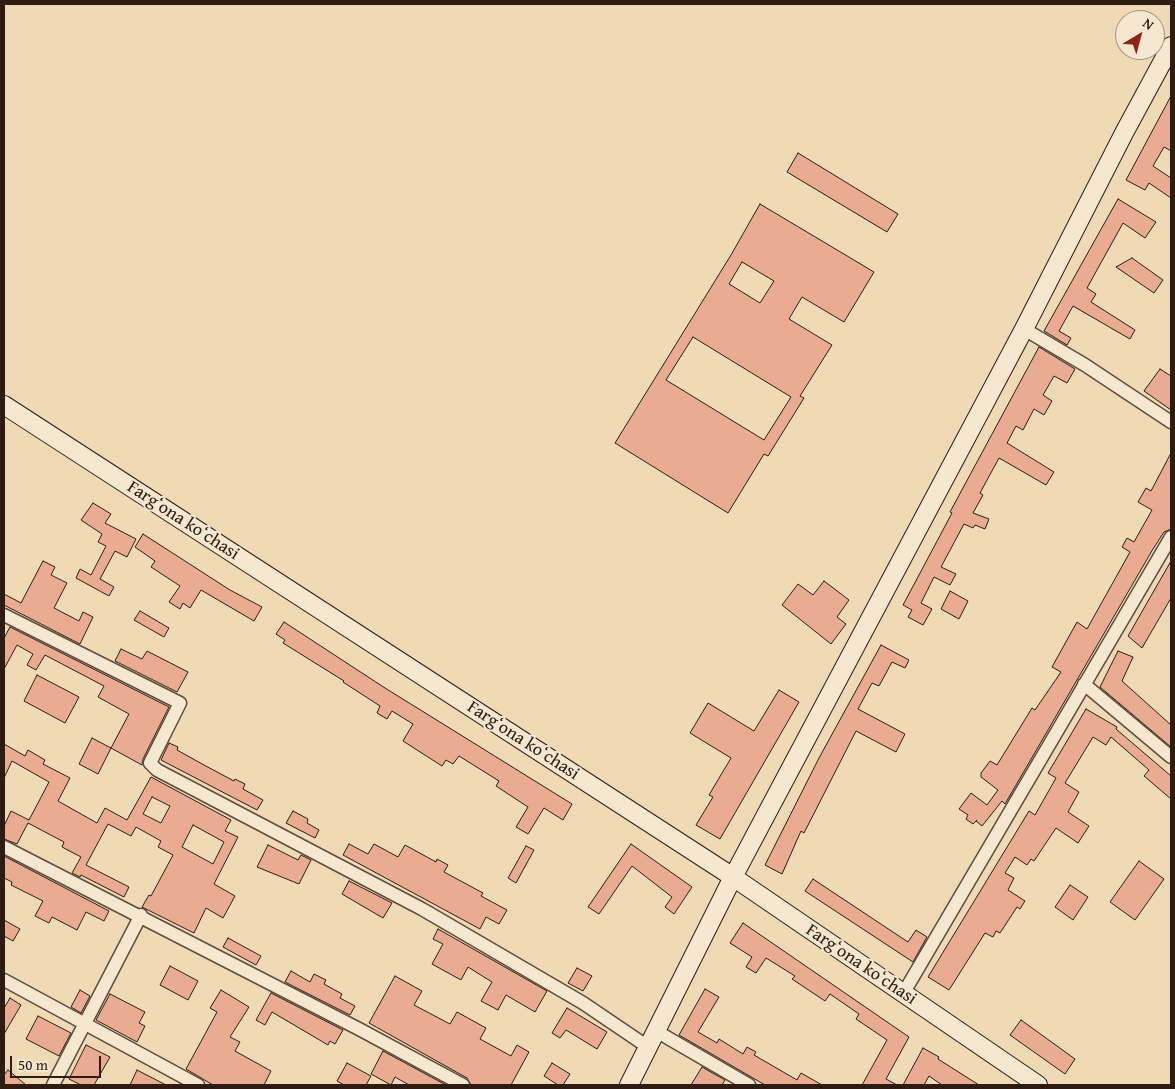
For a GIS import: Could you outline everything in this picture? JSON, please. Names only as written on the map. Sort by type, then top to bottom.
[{"type":"street","points":[[629,1085],[733,877],[1024,329],[1124,133],[1171,46]]},
{"type":"street","points":[[1024,329],[1085,365],[1171,422]]},
{"type":"street","name":"Fargʻona koʻchasi","points":[[4,405],[733,877],[1038,1085]]},
{"type":"street","points":[[903,994],[1171,537]]},
{"type":"street","points":[[4,615],[180,703],[150,763],[157,770],[422,909],[583,1003],[652,1039],[749,1085]]},
{"type":"street","points":[[1084,684],[1171,757]]},
{"type":"street","points":[[4,847],[141,915],[463,1085]]},
{"type":"street","points":[[53,1085],[141,915]]},
{"type":"street","points":[[4,980],[198,1085]]},
{"type":"building","points":[[1171,96],[1171,151],[1164,147],[1153,166],[1171,178],[1171,198],[1149,183],[1145,190],[1126,180]]},
{"type":"building","points":[[798,153],[898,214],[887,232],[787,172]]},
{"type":"building","points":[[1118,199],[1156,222],[1145,238],[1123,223],[1087,288],[1096,294],[1091,302],[1135,330],[1130,339],[1073,306],[1059,331],[1071,338],[1067,345],[1044,331]]},
{"type":"building","points":[[760,204],[874,272],[844,322],[802,297],[789,319],[832,345],[800,396],[804,398],[768,456],[764,454],[728,513],[615,443],[731,255]],"holes":[[[742,262],[774,281],[760,303],[729,284]],[[693,337],[791,397],[764,440],[666,380]]]},
{"type":"building","points":[[1132,258],[1163,280],[1154,293],[1116,267]]},
{"type":"building","points":[[1039,347],[1075,369],[1067,383],[1054,376],[1043,395],[1052,401],[1044,415],[1034,409],[1023,430],[1016,426],[1007,443],[1054,472],[1046,485],[999,458],[980,493],[983,495],[973,513],[989,519],[985,529],[975,525],[973,528],[964,524],[941,567],[956,574],[950,585],[934,577],[921,603],[932,609],[923,625],[908,617],[912,610],[903,605],[952,513],[950,512]]},
{"type":"building","points":[[1160,369],[1171,376],[1171,410],[1144,391]]},
{"type":"building","points":[[1171,453],[1171,529],[1164,532],[1153,549],[1005,804],[1002,801],[982,826],[976,821],[973,824],[966,819],[968,815],[959,809],[971,793],[987,805],[998,790],[981,777],[981,773],[990,761],[997,765],[1032,708],[1035,710],[1061,672],[1052,667],[1077,622],[1087,629],[1130,552],[1122,547],[1127,538],[1134,542],[1152,510],[1138,502],[1146,488],[1151,491]]},
{"type":"building","points":[[93,503],[111,514],[105,523],[136,539],[127,557],[115,551],[100,579],[114,587],[109,596],[76,578],[80,569],[91,575],[106,546],[98,542],[102,534],[81,520]]},
{"type":"building","points":[[143,534],[230,590],[262,607],[254,621],[201,590],[190,608],[183,603],[180,609],[169,602],[180,586],[151,567],[155,561],[135,547]]},
{"type":"building","points":[[43,561],[55,567],[51,575],[67,583],[54,608],[79,621],[83,612],[93,617],[80,644],[4,605],[4,594],[21,603]]},
{"type":"building","points":[[1171,561],[1171,598],[1142,648],[1128,636]]},
{"type":"building","points":[[824,581],[849,600],[837,617],[846,624],[831,644],[782,605],[798,584],[813,595]]},
{"type":"building","points":[[950,591],[968,601],[959,619],[941,609]]},
{"type":"building","points":[[140,611],[169,628],[164,637],[134,620]]},
{"type":"building","points":[[284,622],[385,688],[572,804],[563,820],[544,808],[528,834],[516,827],[528,807],[496,786],[499,781],[459,756],[453,764],[446,760],[442,766],[403,741],[413,724],[392,711],[387,719],[377,713],[380,706],[283,643],[285,640],[276,634]]},
{"type":"building","points":[[10,627],[169,707],[143,759],[142,765],[111,748],[129,714],[98,697],[104,686],[45,655],[36,670],[27,665],[33,654],[17,645],[4,669],[4,638]]},
{"type":"building","points":[[881,645],[909,660],[905,668],[892,662],[879,686],[872,683],[858,709],[905,734],[896,752],[856,731],[804,833],[801,831],[782,874],[765,865],[819,758]]},
{"type":"building","points":[[121,649],[142,659],[147,651],[188,672],[177,692],[115,661]]},
{"type":"building","points":[[1118,651],[1133,657],[1122,681],[1171,725],[1171,747],[1100,687]]},
{"type":"building","points":[[37,675],[79,697],[65,723],[24,701]]},
{"type":"building","points":[[779,690],[799,702],[720,839],[696,825],[713,797],[709,795],[731,758],[690,733],[708,703],[754,731]]},
{"type":"building","points":[[1086,709],[1117,727],[1116,729],[1171,776],[1171,799],[1144,776],[1149,770],[1111,737],[1106,745],[1093,737],[1065,783],[1079,792],[1068,812],[1089,826],[1078,843],[1056,828],[1034,861],[1031,859],[1027,865],[1015,857],[1005,873],[1014,878],[1008,890],[1025,901],[1020,909],[1017,907],[1000,933],[996,931],[993,937],[985,933],[949,990],[928,977],[1029,811],[1035,815],[1056,778],[1048,773]]},
{"type":"building","points":[[92,738],[111,748],[98,774],[79,764]]},
{"type":"building","points":[[169,743],[178,747],[177,750],[204,765],[234,781],[235,779],[245,784],[243,789],[263,800],[257,810],[161,760]]},
{"type":"building","points":[[4,744],[25,756],[28,750],[45,760],[43,764],[70,778],[58,801],[97,823],[105,808],[127,820],[151,777],[231,820],[225,831],[238,837],[214,884],[235,896],[223,918],[206,908],[194,933],[142,907],[149,895],[151,896],[173,855],[158,847],[161,841],[136,827],[131,836],[108,824],[86,865],[129,887],[124,897],[81,875],[80,877],[72,873],[81,857],[62,847],[64,842],[28,823],[17,844],[4,839],[4,826],[11,811],[29,820],[49,782],[12,761],[4,778]],"holes":[[[152,797],[170,806],[161,823],[143,814]],[[193,825],[224,842],[213,864],[182,847]]]},
{"type":"building","points":[[293,811],[308,819],[307,823],[319,830],[315,838],[286,823]]},
{"type":"building","points":[[349,844],[368,854],[374,844],[398,857],[405,845],[436,862],[437,859],[448,865],[444,872],[483,893],[481,896],[507,910],[499,924],[486,917],[480,929],[343,855]]},
{"type":"building","points":[[631,844],[692,887],[674,914],[665,907],[672,897],[632,866],[599,914],[588,907]]},
{"type":"building","points":[[268,845],[298,860],[301,855],[311,860],[299,884],[257,867]]},
{"type":"building","points":[[526,846],[534,850],[516,883],[508,878]]},
{"type":"building","points":[[4,856],[109,911],[104,921],[86,912],[77,930],[52,917],[49,923],[35,916],[43,901],[11,885],[12,882],[4,878]]},
{"type":"building","points":[[1139,861],[1164,879],[1135,920],[1110,902]]},
{"type":"building","points":[[813,879],[908,942],[916,930],[927,937],[913,962],[805,891]]},
{"type":"building","points":[[349,881],[392,903],[383,918],[342,894]]},
{"type":"building","points":[[1070,885],[1088,897],[1073,920],[1055,907]]},
{"type":"building","points":[[4,920],[20,929],[13,941],[4,936]]},
{"type":"building","points":[[743,923],[909,1037],[886,1079],[897,1085],[862,1085],[887,1040],[856,1019],[859,1014],[830,994],[825,1001],[792,979],[795,976],[766,958],[756,973],[746,967],[752,957],[730,943]]},
{"type":"building","points":[[438,929],[547,991],[535,1012],[506,995],[498,1010],[481,1001],[492,982],[468,967],[461,980],[432,964],[443,944],[433,939]]},
{"type":"building","points":[[228,938],[261,956],[256,965],[223,947]]},
{"type":"building","points":[[170,966],[198,981],[188,1000],[160,985]]},
{"type":"building","points":[[577,968],[592,976],[583,991],[568,983]]},
{"type":"building","points":[[291,971],[310,982],[314,974],[326,980],[324,984],[342,994],[340,998],[355,1006],[350,1015],[285,982]]},
{"type":"building","points":[[395,976],[422,991],[414,1005],[450,1024],[457,1012],[486,1028],[480,1039],[511,1056],[517,1045],[529,1052],[511,1085],[471,1085],[467,1078],[369,1023]]},
{"type":"building","points":[[705,989],[719,997],[698,1032],[717,1043],[719,1039],[743,1054],[747,1047],[756,1052],[754,1055],[797,1080],[801,1073],[822,1085],[765,1085],[679,1035]]},
{"type":"building","points":[[80,990],[90,996],[81,1013],[71,1007]]},
{"type":"building","points":[[221,990],[249,1007],[230,1037],[240,1042],[235,1051],[271,1071],[264,1085],[213,1085],[186,1069],[217,1012],[210,1008]]},
{"type":"building","points":[[271,993],[343,1030],[335,1044],[330,1041],[328,1045],[272,1012],[265,1025],[256,1020]]},
{"type":"building","points":[[110,994],[145,1012],[139,1023],[145,1026],[137,1042],[96,1020]]},
{"type":"building","points":[[10,998],[21,1005],[4,1034],[4,1008]]},
{"type":"building","points":[[567,1008],[607,1032],[597,1049],[566,1030],[560,1038],[552,1033]]},
{"type":"building","points":[[38,1016],[71,1033],[59,1056],[26,1039]]},
{"type":"building","points":[[1021,1020],[1075,1059],[1065,1074],[1010,1035]]},
{"type":"building","points":[[86,1045],[110,1057],[94,1085],[81,1085],[69,1079]]},
{"type":"building","points":[[923,1048],[979,1085],[942,1085],[929,1076],[924,1085],[903,1085]]},
{"type":"building","points":[[383,1051],[446,1085],[409,1085],[395,1077],[391,1085],[371,1074]]},
{"type":"building","points":[[347,1063],[371,1076],[366,1085],[344,1085],[337,1081]]},
{"type":"building","points":[[552,1063],[570,1074],[563,1085],[558,1085],[544,1076]]},
{"type":"building","points":[[702,1067],[725,1080],[722,1085],[691,1085]]},
{"type":"building","points":[[8,1070],[26,1085],[4,1085],[4,1075]]},
{"type":"building","points":[[137,1070],[166,1085],[130,1085]]}]
